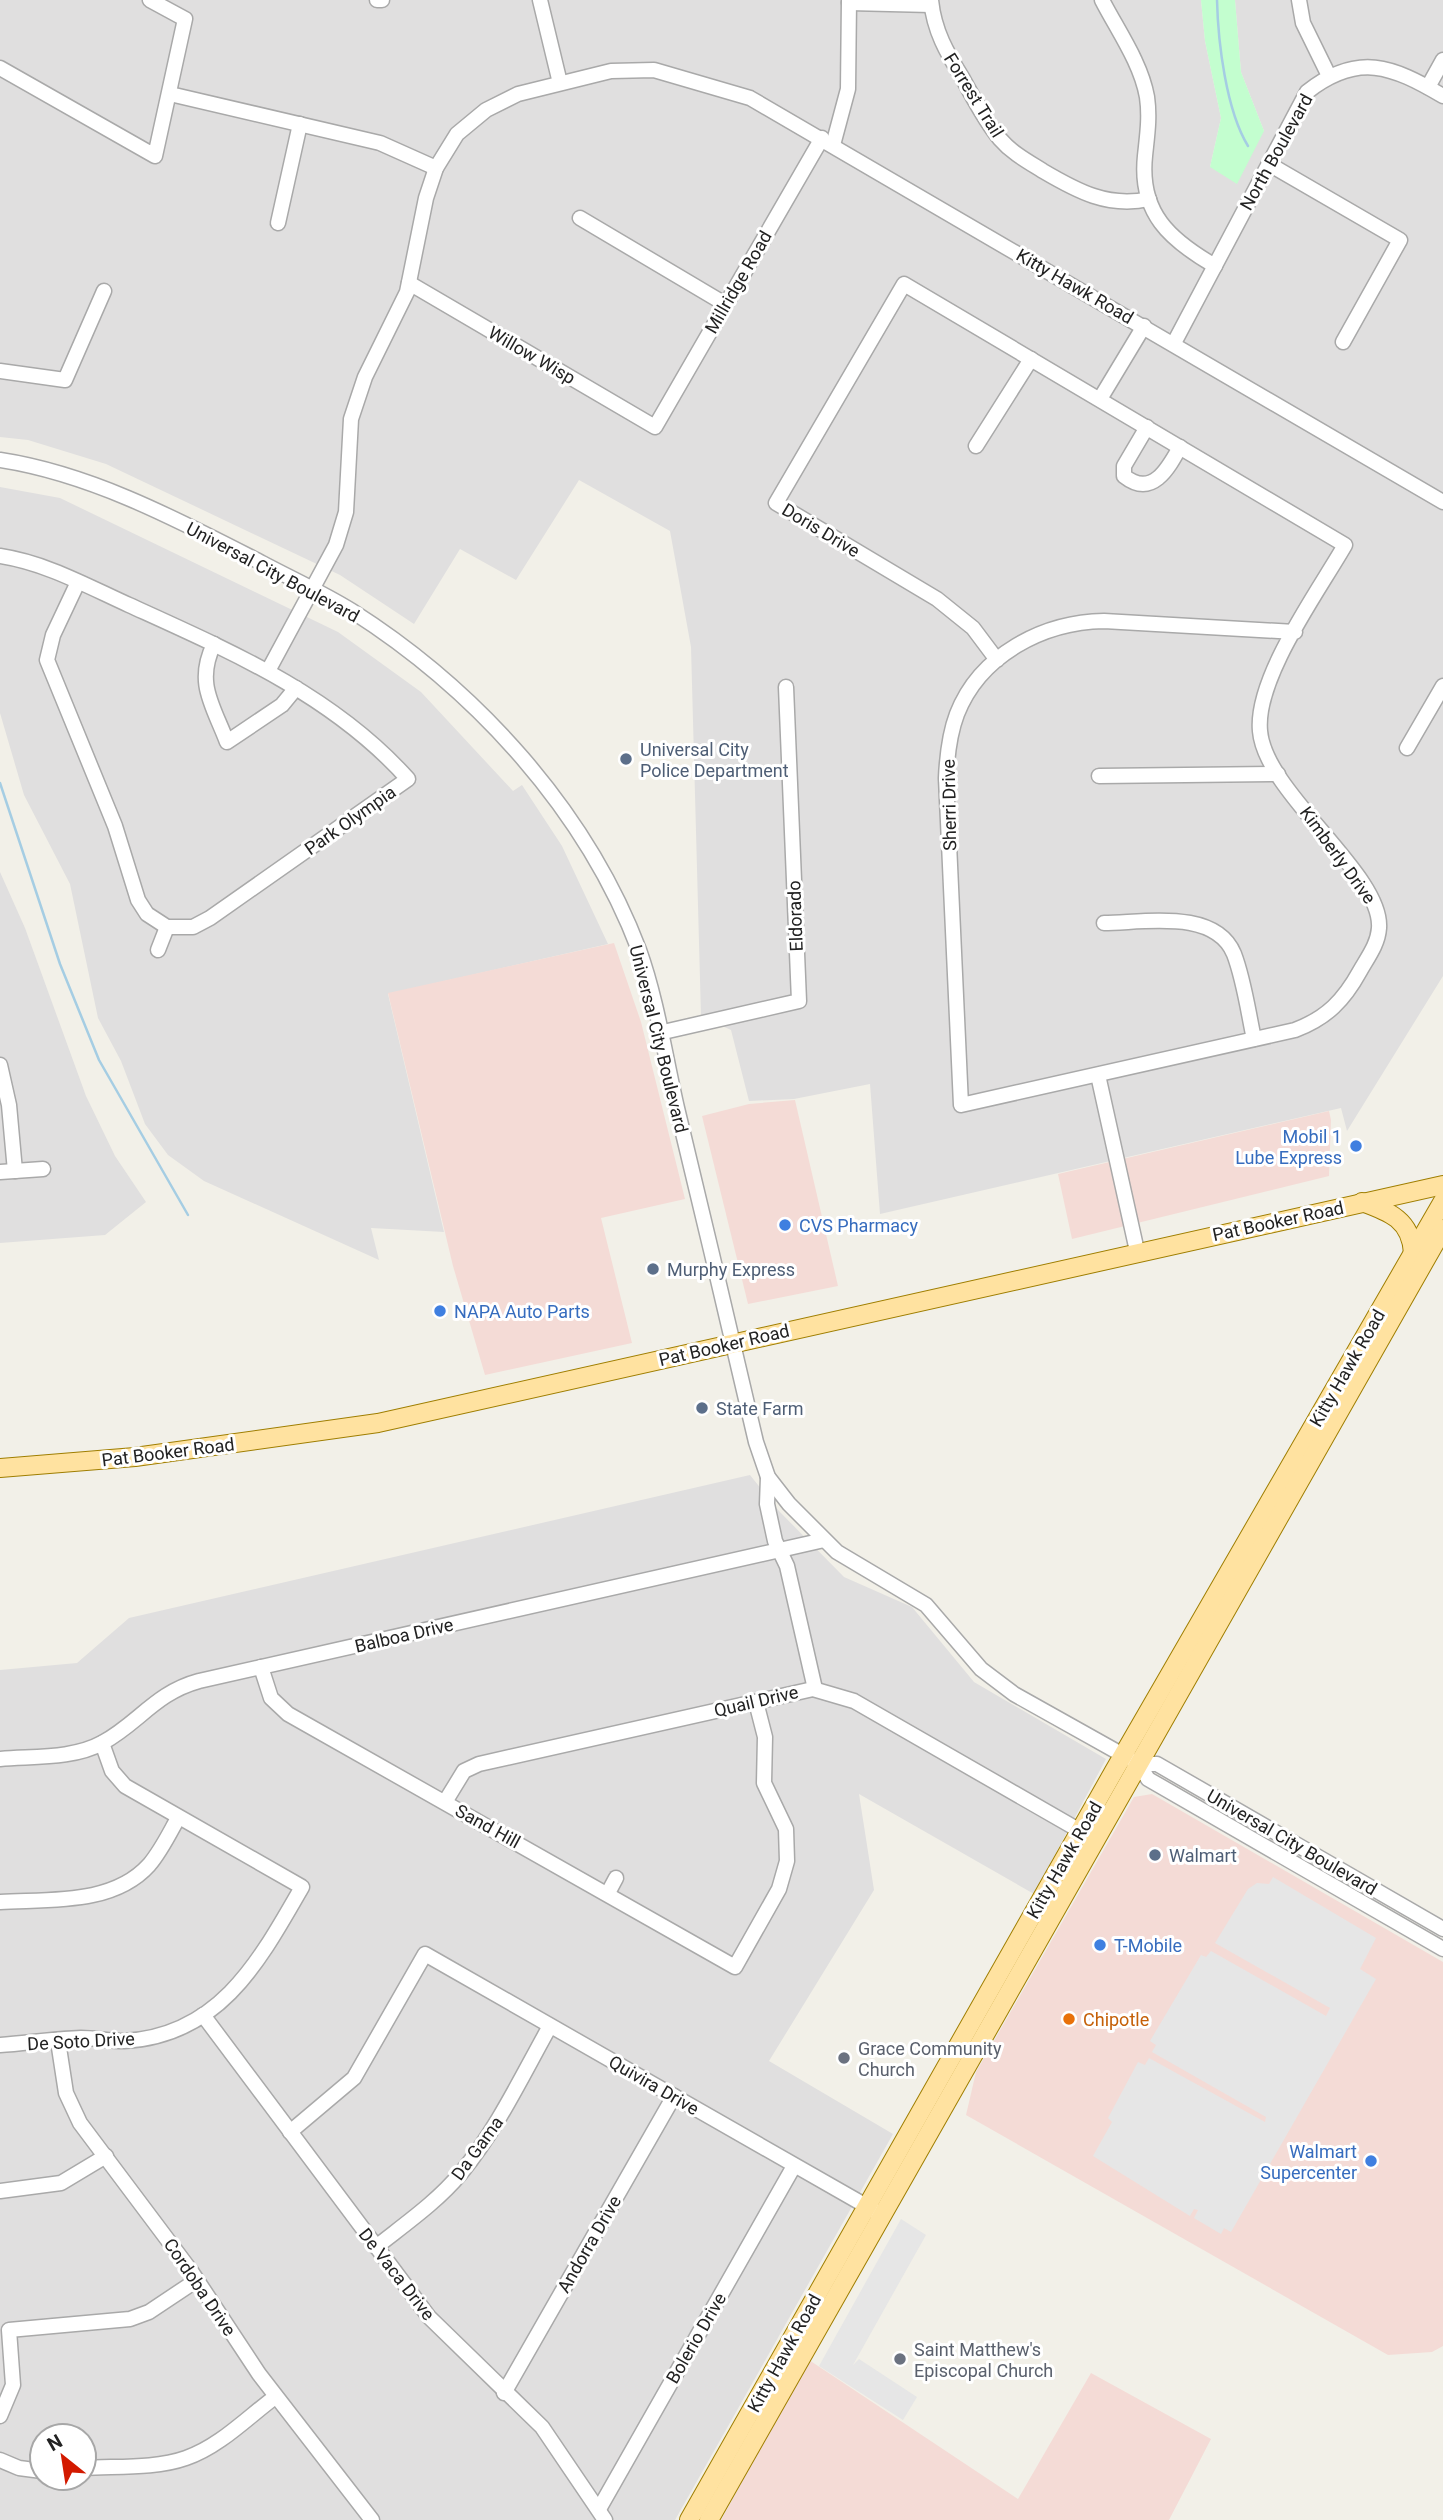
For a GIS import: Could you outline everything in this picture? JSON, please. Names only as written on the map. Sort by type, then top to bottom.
[{"type":"main road","name":"Pat Booker Road","points":[[0,1468],[135,1457],[363,1426],[477,1403],[733,1342],[1443,1185]]},
{"type":"main road","points":[[1362,1202],[1391,1212],[1404,1223],[1412,1238],[1413,1253]]},
{"type":"main road","name":"Kitty Hawk Road","points":[[1363,1355],[1413,1253],[1443,1202]]},
{"type":"main road","name":"Kitty Hawk Road","points":[[689,2520],[750,2430],[1363,1355],[1443,1229]]},
{"type":"main road","name":"Kitty Hawk Road","points":[[709,2520],[750,2430]]},
{"type":"street","points":[[0,68],[155,156],[184,19],[150,0]]},
{"type":"street","points":[[540,0],[560,83]]},
{"type":"street","points":[[1102,0],[1138,68],[1146,94],[1149,121],[1145,168],[1149,199],[1158,221],[1170,236],[1215,266]]},
{"type":"street","points":[[1299,0],[1303,23],[1329,76]]},
{"type":"street","points":[[828,141],[848,89],[849,2],[931,2]]},
{"type":"street","name":"Forrest Trail","points":[[931,2],[942,44],[994,132],[1008,148],[1076,190],[1096,198],[1118,202],[1149,199]]},
{"type":"street","points":[[1428,87],[1443,60]]},
{"type":"street","name":"North Boulevard","points":[[1174,343],[1307,92],[1329,76],[1359,67],[1377,67],[1395,70],[1443,96]]},
{"type":"street","name":"Kitty Hawk Road","points":[[311,588],[336,545],[346,512],[351,419],[365,377],[409,283],[426,198],[436,169],[457,134],[486,110],[518,94],[611,71],[654,70],[750,98],[828,141],[1443,502]]},
{"type":"street","points":[[170,94],[380,143],[436,169]]},
{"type":"street","points":[[278,223],[300,124]]},
{"type":"street","name":"Millridge Road","points":[[655,427],[725,304],[828,141]]},
{"type":"street","points":[[1269,164],[1400,240],[1343,342]]},
{"type":"street","points":[[580,218],[725,304]]},
{"type":"street","name":"Willow Wisp","points":[[409,283],[655,427]]},
{"type":"street","name":"Doris Drive","points":[[997,660],[973,628],[937,599],[776,503],[904,284],[1031,359]]},
{"type":"street","points":[[0,371],[65,380],[104,291]]},
{"type":"street","points":[[1100,399],[1144,326]]},
{"type":"street","points":[[976,446],[1031,359],[1100,399],[1147,427],[1180,447],[1165,475],[1155,483],[1132,482],[1124,476],[1124,466],[1147,427]]},
{"type":"street","name":"Kimberly Drive","points":[[961,1105],[1303,1027],[1336,1006],[1349,990],[1376,943],[1380,926],[1373,898],[1278,774],[1265,754],[1259,729],[1259,709],[1264,690],[1345,545],[1180,447]]},
{"type":"street","name":"Universal City Boulevard","points":[[0,460],[68,475],[192,529],[311,588],[350,610],[412,653],[468,700],[516,751],[565,816],[600,871],[639,953],[756,1442],[768,1477],[824,1540],[857,1565],[926,1605],[981,1669],[1014,1694],[1131,1760],[1157,1765],[1443,1929]]},
{"type":"street","name":"Park Olympia","points":[[0,556],[43,566],[268,671],[364,735],[408,779],[210,918],[193,927],[167,927]]},
{"type":"street","points":[[78,582],[53,635],[47,660],[115,826],[138,900],[147,914],[167,927],[158,950]]},
{"type":"street","points":[[268,671],[311,588]]},
{"type":"street","name":"Sherri Drive","points":[[961,1105],[946,778],[948,746],[962,701],[997,660],[1043,632],[1089,622],[1295,632]]},
{"type":"street","points":[[214,644],[205,663],[204,683],[227,742],[282,705],[296,688]]},
{"type":"street","points":[[1407,747],[1443,686]]},
{"type":"street","name":"Eldorado","points":[[659,1033],[799,1001],[786,687]]},
{"type":"street","points":[[1099,776],[1278,774]]},
{"type":"street","points":[[1104,923],[1191,922],[1210,928],[1222,937],[1234,956],[1254,1039]]},
{"type":"street","points":[[0,1065],[9,1105],[7,1172],[43,1169]]},
{"type":"street","points":[[1098,1074],[1137,1251]]},
{"type":"street","points":[[768,1477],[766,1504],[775,1541],[787,1566],[816,1689]]},
{"type":"street","name":"Balboa Drive","points":[[0,1759],[74,1753],[102,1744],[153,1702],[174,1689],[824,1540]]},
{"type":"street","name":"Sand Hill","points":[[261,1667],[271,1698],[288,1714],[735,1967],[779,1889],[788,1853],[786,1829],[764,1783],[765,1737],[756,1702]]},
{"type":"street","name":"Quail Drive","points":[[445,1802],[464,1771],[480,1764],[816,1689],[855,1701],[1088,1835]]},
{"type":"street","points":[[0,1902],[86,1896],[116,1889],[148,1867],[178,1818],[125,1786],[112,1772],[102,1744]]},
{"type":"street","name":"Universal City Boulevard","points":[[1131,1760],[1148,1779],[1443,1949]]},
{"type":"street","name":"De Soto Drive","points":[[0,2045],[82,2038],[126,2041],[151,2036],[203,2015],[222,2002],[250,1973],[302,1887],[178,1818]]},
{"type":"street","points":[[1257,1843],[1266,1827]]},
{"type":"street","points":[[608,1893],[616,1878]]},
{"type":"street","points":[[1368,1906],[1377,1891]]},
{"type":"street","name":"Quivira Drive","points":[[290,2132],[354,2078],[425,1955],[874,2211]]},
{"type":"street","name":"De Vaca Drive","points":[[203,2015],[429,2317],[548,2435],[602,2515]]},
{"type":"street","name":"Da Gama","points":[[376,2247],[424,2210],[460,2174],[501,2115],[550,2026]]},
{"type":"street","name":"Cordoba Drive","points":[[58,2040],[69,2103],[197,2280],[275,2397],[361,2502],[372,2520]]},
{"type":"street","name":"Andorra Drive","points":[[504,2393],[674,2096]]},
{"type":"street","points":[[0,2191],[61,2183],[106,2157]]},
{"type":"street","name":"Bolerio Drive","points":[[602,2515],[794,2166]]},
{"type":"street","points":[[0,2416],[13,2385],[9,2330],[130,2319],[149,2312],[197,2280]]},
{"type":"street","points":[[98,2467],[169,2462],[188,2457],[206,2449],[275,2397]]},
{"type":"street","points":[[0,2460],[28,2469]]},
{"type":"shaded area","points":[[0,0],[1201,0],[1205,41],[1221,118],[1210,167],[1264,131],[1241,72],[1235,0],[1443,0],[1443,976],[1347,1131],[1341,1108],[880,1214],[870,1084],[794,1099],[749,1101],[731,1030],[701,1016],[691,647],[670,531],[579,480],[516,580],[460,549],[414,624],[340,575],[106,464],[28,440],[0,437]]},
{"type":"shaded area","points":[[0,487],[60,498],[338,632],[421,692],[513,791],[522,785],[562,846],[608,944],[388,994],[444,1232],[371,1228],[379,1260],[204,1181],[168,1155],[145,1124],[121,1061],[98,1018],[70,884],[24,795],[0,713]]},
{"type":"shaded area","points":[[0,872],[25,928],[86,1096],[115,1156],[146,1202],[105,1235],[0,1243]]},
{"type":"shaded area","points":[[614,943],[641,1022],[685,1199],[601,1218],[632,1343],[485,1375],[453,1266],[388,993]]},
{"type":"shaded area","points":[[795,1100],[838,1286],[748,1304],[702,1116],[749,1104]]},
{"type":"shaded area","points":[[1329,1111],[1329,1176],[1072,1239],[1058,1174]]},
{"type":"shaded area","points":[[750,1475],[779,1511],[844,1577],[912,1607],[974,1682],[1106,1759],[1034,1894],[859,1794],[874,1890],[769,2061],[893,2134],[675,2520],[0,2520],[0,1670],[77,1663],[129,1618]]},
{"type":"shaded area","points":[[1152,1794],[1443,1962],[1443,2346],[1432,2352],[1388,2355],[966,2115],[976,2072],[1134,1797]]},
{"type":"shaded area","points":[[1273,1877],[1376,1938],[1360,1969],[1376,1979],[1231,2232],[1224,2228],[1221,2234],[1194,2218],[1198,2210],[1194,2209],[1190,2216],[1093,2156],[1112,2122],[1108,2118],[1138,2062],[1145,2065],[1149,2058],[1265,2122],[1266,2117],[1152,2052],[1156,2045],[1150,2041],[1201,1955],[1206,1957],[1211,1951],[1326,2016],[1330,2008],[1215,1943],[1248,1889],[1257,1883],[1269,1884]]},
{"type":"shaded area","points":[[901,2219],[926,2235],[853,2365],[859,2359],[917,2397],[903,2420],[819,2366]]},
{"type":"shaded area","points":[[809,2360],[1018,2499],[1091,2373],[1211,2439],[1169,2520],[721,2520]]},
{"type":"green space","points":[[1201,0],[1235,0],[1241,72],[1264,131],[1237,184],[1210,167],[1221,118],[1205,41]]},
{"type":"waterway","points":[[1217,0],[1221,55],[1229,95],[1240,131],[1248,146]]},
{"type":"waterway","points":[[0,783],[60,964],[99,1060],[188,1215]]},
{"type":"place","name":"Universal City Police Department","points":[[626,759]]},
{"type":"place","name":"Mobil 1 Lube Express","points":[[1356,1146]]},
{"type":"place","name":"CVS Pharmacy","points":[[785,1225]]},
{"type":"place","name":"Murphy Express","points":[[653,1269]]},
{"type":"place","name":"NAPA Auto Parts","points":[[440,1311]]},
{"type":"place","name":"State Farm","points":[[702,1408]]},
{"type":"place","name":"Walmart","points":[[1155,1855]]},
{"type":"place","name":"T-Mobile","points":[[1100,1945]]},
{"type":"place","name":"Chipotle","points":[[1069,2019]]},
{"type":"place","name":"Grace Community Church","points":[[844,2058]]},
{"type":"place","name":"Walmart Supercenter","points":[[1371,2161]]},
{"type":"place","name":"Saint Matthew's Episcopal Church","points":[[900,2359]]}]
